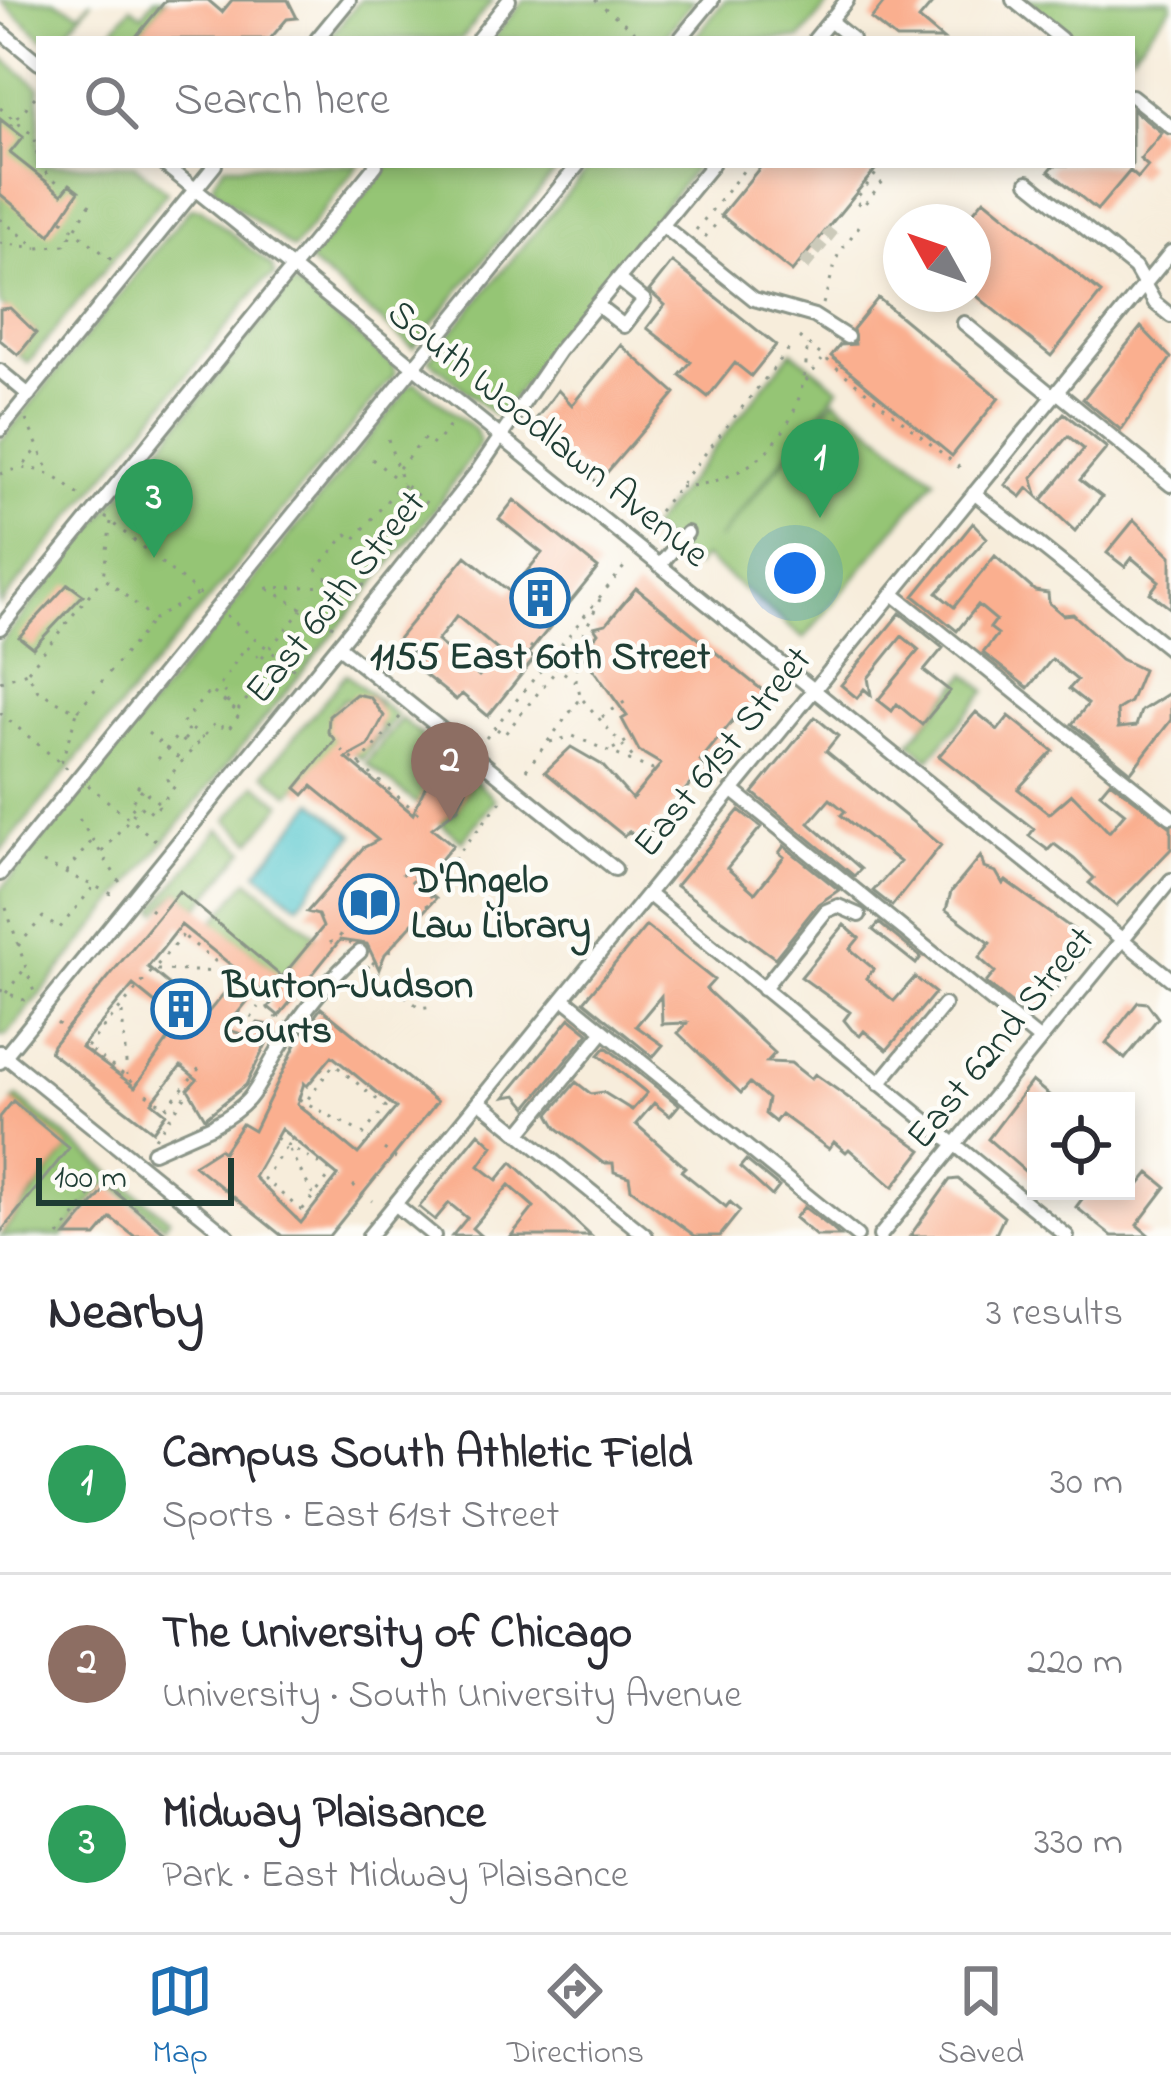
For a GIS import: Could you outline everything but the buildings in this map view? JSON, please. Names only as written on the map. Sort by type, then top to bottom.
[{"type":"street","points":[[319,36],[349,0]]},
{"type":"street","points":[[480,36],[509,0]]},
{"type":"street","points":[[682,36],[712,0]]},
{"type":"street","points":[[818,36],[847,0]]},
{"type":"street","points":[[1012,0],[1057,36]]},
{"type":"street","points":[[830,21],[848,36]]},
{"type":"street","points":[[0,31],[36,60]]},
{"type":"street","points":[[1135,98],[1171,127]]},
{"type":"street","name":"South Woodlawn Avenue","points":[[170,168],[1171,979]]},
{"type":"street","points":[[0,430],[212,168]]},
{"type":"street","points":[[0,628],[374,168]]},
{"type":"street","points":[[0,874],[576,168]]},
{"type":"street","name":"East 60th Street","points":[[2,1057],[338,646],[618,279],[710,168]]},
{"type":"street","points":[[1028,182],[1134,267],[1171,316]]},
{"type":"street","points":[[662,225],[754,299],[814,316],[847,337]]},
{"type":"street","name":"East 61st Street","points":[[369,1236],[1171,252]]},
{"type":"street","points":[[598,305],[624,326],[644,300],[618,279]]},
{"type":"street","points":[[964,323],[1171,485]]},
{"type":"street","points":[[0,371],[29,394]]},
{"type":"street","points":[[974,493],[1171,650]]},
{"type":"street","points":[[659,565],[687,533]]},
{"type":"street","points":[[892,593],[1171,818]]},
{"type":"street","points":[[338,646],[615,869]]},
{"type":"street","points":[[732,790],[1040,1040]]},
{"type":"street","name":"East 62nd Street","points":[[880,1236],[1171,880]]},
{"type":"street","points":[[648,894],[1067,1236]]},
{"type":"street","points":[[763,989],[826,911],[838,906],[859,915]]},
{"type":"street","points":[[153,1152],[213,1125],[255,1097],[316,996],[365,956]]},
{"type":"street","points":[[563,998],[857,1236]]},
{"type":"street","points":[[879,1084],[944,1005]]},
{"type":"street","points":[[519,1134],[599,1037]]},
{"type":"street","points":[[2,1057],[228,1236]]},
{"type":"street","points":[[479,1101],[646,1236]]},
{"type":"street","points":[[395,1204],[434,1236]]},
{"type":"path","points":[[595,0],[640,36]]},
{"type":"path","points":[[10,127],[36,96]]},
{"type":"path","points":[[0,108],[35,137],[36,147]]},
{"type":"path","points":[[40,168],[57,182]]},
{"type":"path","points":[[696,230],[746,168]]},
{"type":"path","points":[[880,168],[858,193],[855,200],[862,207],[889,175]]},
{"type":"path","points":[[0,243],[38,248],[65,245],[90,204]]},
{"type":"path","points":[[705,237],[723,216]]},
{"type":"path","points":[[0,219],[38,248]]},
{"type":"path","points":[[62,220],[114,262]]},
{"type":"path","points":[[823,304],[838,255],[862,222]]},
{"type":"path","points":[[799,337],[965,472]]},
{"type":"path","points":[[678,487],[719,480],[756,463],[790,426],[805,382],[807,344]]},
{"type":"path","points":[[644,530],[790,349]]},
{"type":"path","points":[[805,382],[824,358]]},
{"type":"path","points":[[21,416],[32,425],[50,472],[85,500]]},
{"type":"path","points":[[398,470],[425,438],[434,445],[454,421]]},
{"type":"path","points":[[388,439],[416,527]]},
{"type":"path","points":[[0,474],[22,466],[38,447]]},
{"type":"path","points":[[372,459],[432,508]]},
{"type":"path","points":[[22,466],[50,472]]},
{"type":"path","points":[[336,586],[317,569],[346,534],[354,540],[402,483]]},
{"type":"path","points":[[104,516],[206,599]]},
{"type":"path","points":[[0,681],[27,672],[103,577],[110,521]]},
{"type":"path","points":[[486,738],[628,562]]},
{"type":"path","points":[[103,577],[154,619]]},
{"type":"path","points":[[313,615],[336,586]]},
{"type":"path","points":[[334,628],[266,588],[369,586]]},
{"type":"path","points":[[62,763],[77,712],[154,619],[200,593]]},
{"type":"path","points":[[261,658],[303,609]]},
{"type":"path","points":[[591,611],[599,624]]},
{"type":"path","points":[[591,611],[573,664],[580,698],[637,762]]},
{"type":"path","points":[[225,614],[300,675]]},
{"type":"path","points":[[101,853],[136,811],[144,805],[153,813],[175,786],[166,779],[216,722],[227,730],[272,668],[246,646],[219,686],[230,698],[226,703]]},
{"type":"path","points":[[530,646],[577,683]]},
{"type":"path","points":[[495,727],[504,734],[558,668]]},
{"type":"path","points":[[27,672],[38,691],[77,712]]},
{"type":"path","points":[[202,738],[182,725],[210,690],[237,711]]},
{"type":"path","points":[[526,770],[580,698]]},
{"type":"path","points":[[601,718],[626,701]]},
{"type":"path","points":[[0,713],[68,769]]},
{"type":"path","points":[[359,765],[400,717]]},
{"type":"path","points":[[148,733],[182,762]]},
{"type":"path","points":[[183,742],[190,733]]},
{"type":"path","points":[[158,759],[177,736],[192,750]]},
{"type":"path","points":[[548,742],[573,736],[655,771]]},
{"type":"path","points":[[611,751],[632,738]]},
{"type":"path","points":[[341,750],[420,814]]},
{"type":"path","points":[[87,784],[158,844]]},
{"type":"path","points":[[136,811],[129,805],[139,787],[160,804]]},
{"type":"path","points":[[428,891],[500,802]]},
{"type":"path","points":[[79,819],[123,887]]},
{"type":"path","points":[[65,873],[93,840]]},
{"type":"path","points":[[43,863],[116,896]]},
{"type":"path","points":[[330,943],[339,935],[377,966],[433,898],[402,868],[428,891]]},
{"type":"path","points":[[19,946],[43,917],[58,929],[94,886]]},
{"type":"path","points":[[6,908],[35,995]]},
{"type":"path","points":[[150,909],[157,914]]},
{"type":"path","points":[[176,930],[239,980]]},
{"type":"path","points":[[139,1086],[84,1046],[123,1008],[183,935]]},
{"type":"path","points":[[365,956],[366,964],[420,1008],[433,1006]]},
{"type":"path","points":[[26,968],[3,992],[29,1002]]},
{"type":"path","points":[[145,968],[161,974],[228,972]]},
{"type":"path","points":[[251,990],[265,1001],[251,1018]]},
{"type":"path","points":[[119,1001],[126,1076]]},
{"type":"path","points":[[261,1006],[291,1031]]},
{"type":"path","points":[[57,1023],[65,1030]]},
{"type":"path","points":[[364,1133],[386,1107],[334,1064],[301,1103],[371,1138]]},
{"type":"path","points":[[147,1094],[166,1108],[201,1066]]},
{"type":"path","points":[[153,1152],[156,1134],[188,1094],[182,1089]]},
{"type":"path","points":[[310,1115],[316,1108]]},
{"type":"path","points":[[276,1138],[335,1174],[295,1219]]},
{"type":"path","points":[[292,1138],[262,1181],[302,1211]]},
{"type":"path","points":[[288,1146],[315,1195]]},
{"type":"path","points":[[384,1149],[402,1163]]},
{"type":"path","points":[[58,1236],[109,1171]]},
{"type":"path","points":[[353,1186],[372,1201]]},
{"type":"green space","points":[[0,0],[54,0],[80,13],[92,0],[63,36],[40,36]]},
{"type":"green space","points":[[154,0],[166,0],[136,36],[107,36],[131,7],[142,15]]},
{"type":"green space","points":[[360,0],[493,0],[463,36],[330,36]]},
{"type":"green space","points":[[524,0],[694,0],[665,36],[494,36]]},
{"type":"green space","points":[[725,0],[832,0],[802,36],[696,36]]},
{"type":"green space","points":[[1023,0],[1171,0],[1135,49],[1135,36],[1066,36]]},
{"type":"green space","points":[[0,56],[36,85],[36,168],[139,168],[167,192],[28,363],[18,355],[36,333],[0,304]]},
{"type":"green space","points":[[223,168],[357,168],[293,249],[215,191],[213,182]]},
{"type":"green space","points":[[386,168],[558,168],[413,348],[308,261]]},
{"type":"green space","points":[[588,168],[695,168],[500,414],[494,415],[429,359]]},
{"type":"green space","points":[[190,208],[201,209],[273,267],[275,276],[263,282],[0,605],[0,442]]},
{"type":"green space","points":[[285,285],[296,285],[393,365],[395,374],[0,852],[0,643],[282,297]]},
{"type":"green space","points":[[792,351],[839,388],[718,540],[835,399],[935,479],[804,639],[704,557],[695,567],[650,528]]},
{"type":"green space","points":[[415,382],[476,431],[480,443],[435,509],[7,1035],[0,1036],[0,891],[403,396],[401,391]]},
{"type":"green space","points":[[346,674],[397,716],[362,759],[351,751],[368,746],[381,731],[378,704],[370,697],[344,699],[329,716],[336,744],[290,794],[264,774]]},
{"type":"green space","points":[[967,674],[986,691],[929,759],[910,742]]},
{"type":"green space","points":[[401,719],[460,766],[451,764],[433,777],[417,804],[366,763]]},
{"type":"green space","points":[[466,771],[495,800],[462,841],[440,823],[455,812],[472,781]]},
{"type":"green space","points":[[256,784],[282,804],[252,841],[227,820]]},
{"type":"green space","points":[[219,829],[245,850],[198,908],[179,891],[158,912],[154,909]]},
{"type":"green space","points":[[248,880],[316,935],[282,977],[214,922]]},
{"type":"green space","points":[[17,1097],[169,1219],[164,1226],[108,1181],[62,1236],[0,1236],[69,1148],[13,1101]]},
{"type":"water","points":[[314,802],[354,835],[298,905],[257,872]]},
{"type":"tunnel","points":[[804,266],[833,230]]},
{"type":"place","name":"Campus South Athletic Field","points":[[820,518]]},
{"type":"place","name":"Midway Plaisance","points":[[154,558]]},
{"type":"place","name":"1155 East 60th Street","points":[[540,598]]},
{"type":"place","name":"The University of Chicago","points":[[450,821]]},
{"type":"place","name":"D'Angelo Law Library","points":[[369,904]]},
{"type":"place","name":"Burton-Judson Courts","points":[[181,1009]]}]
